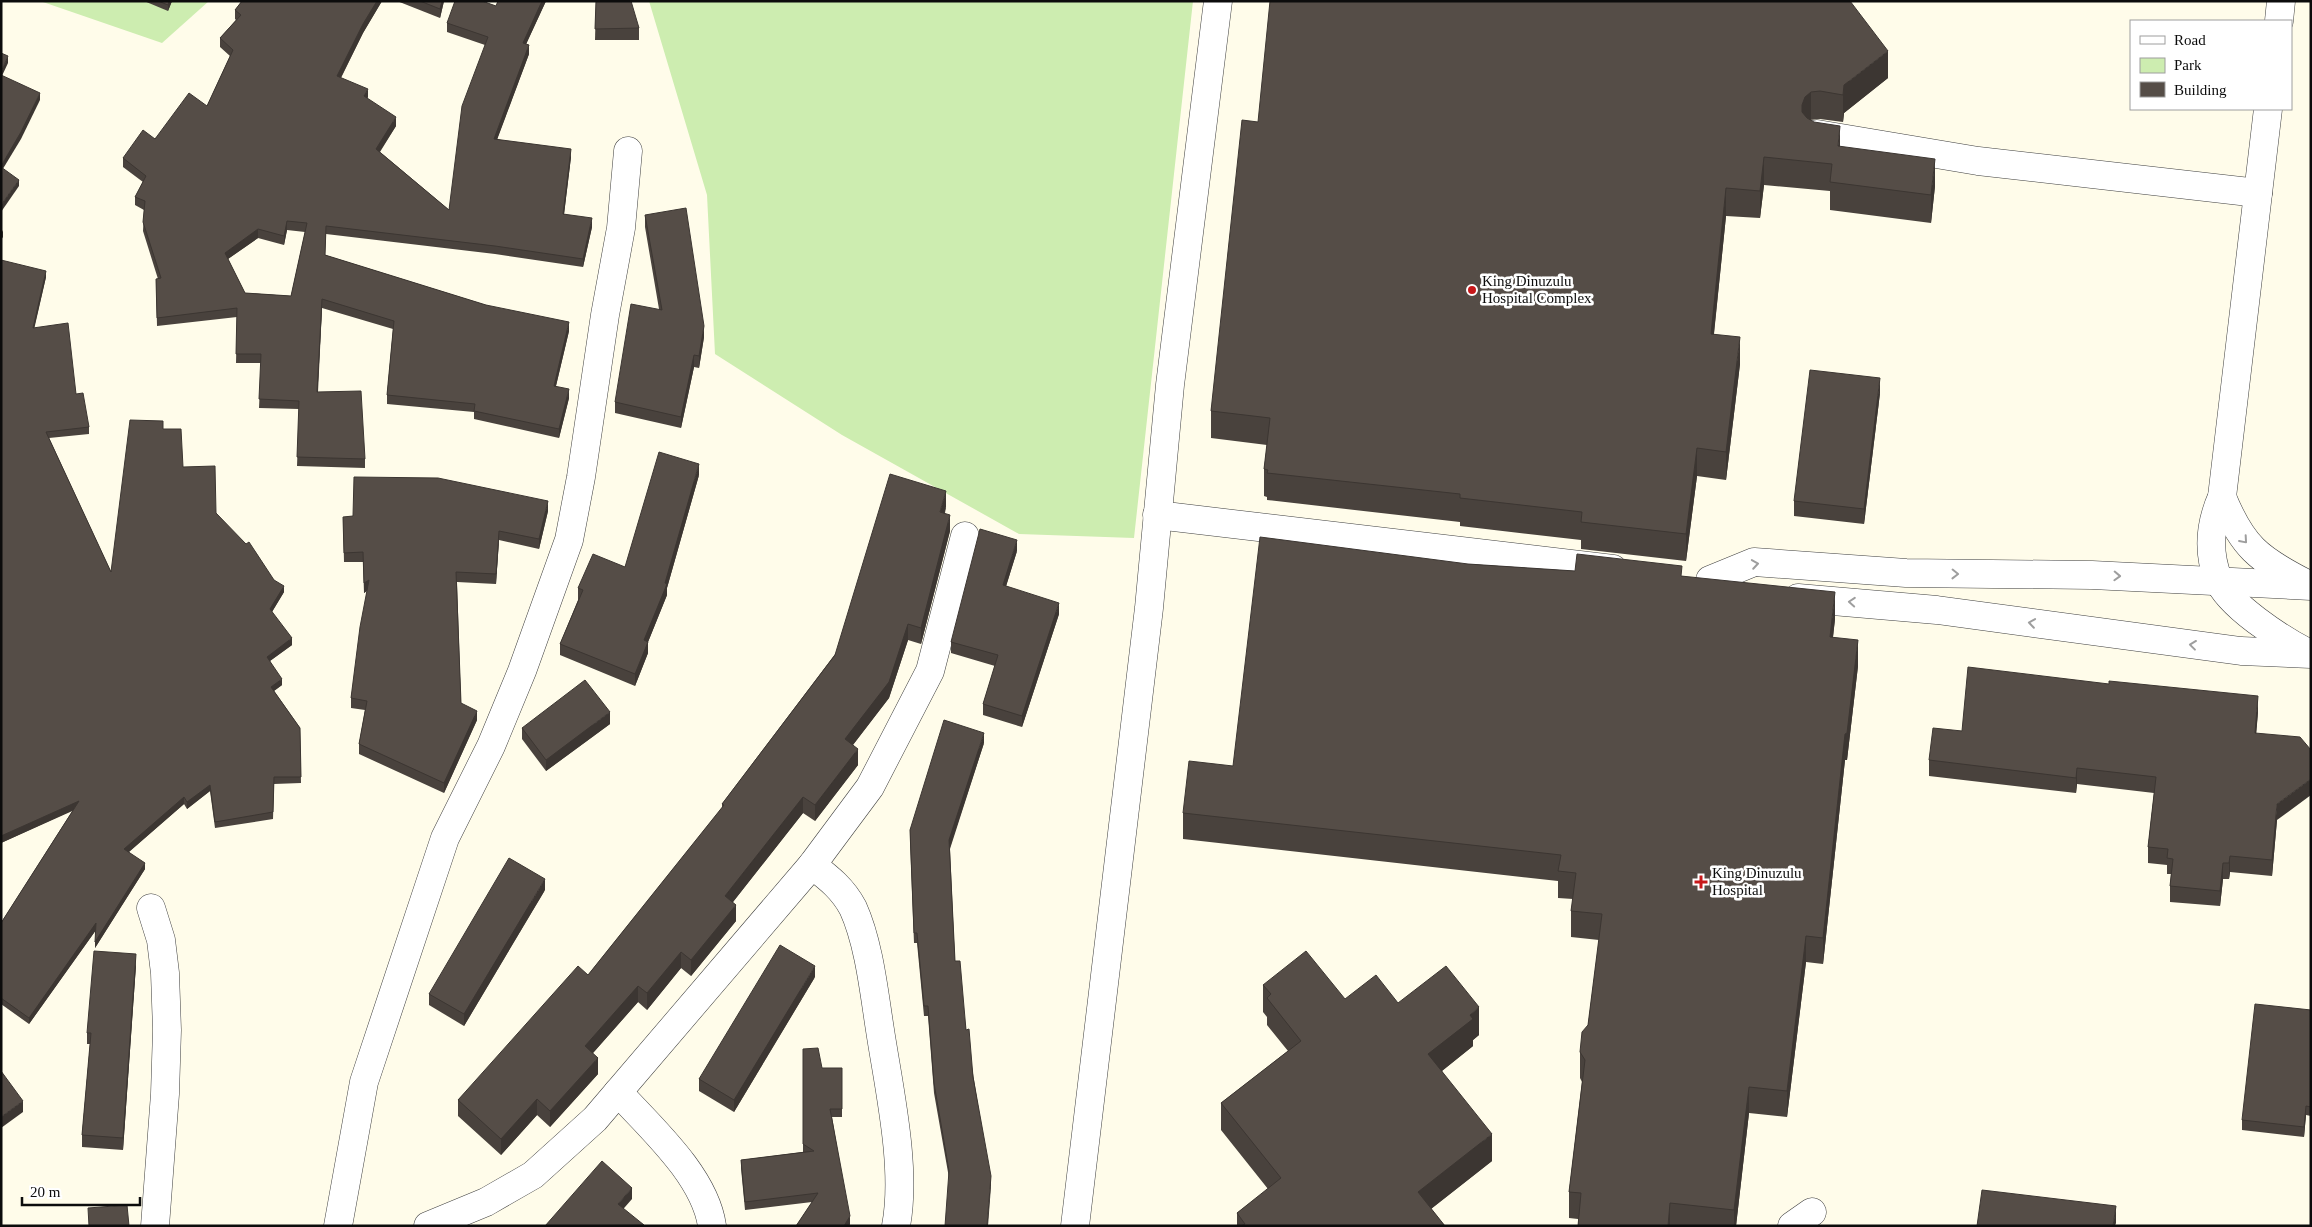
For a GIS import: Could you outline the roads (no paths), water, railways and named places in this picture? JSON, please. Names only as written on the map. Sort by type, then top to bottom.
[{"type":"street","points":[[1075,1226],[1122,847],[1149,608],[1170,385],[1218,1]]},
{"type":"street","points":[[2278,20],[2281,1]]},
{"type":"street","points":[[2268,110],[2222,497],[2214,515],[2210,532],[2218,580],[2236,602],[2254,619],[2283,639],[2310,654]]},
{"type":"street","points":[[1817,134],[1978,161],[2258,193]]},
{"type":"street","points":[[338,1226],[364,1082],[445,838],[494,738],[522,671],[568,540],[581,477],[605,315],[621,228],[628,151]]},
{"type":"street","points":[[2222,497],[2240,536],[2254,550],[2284,572],[2311,586]]},
{"type":"street","points":[[1157,515],[1641,572]]},
{"type":"street","points":[[428,1226],[486,1202],[533,1175],[595,1119],[812,865],[870,788],[930,671],[965,536]]},
{"type":"street","points":[[1744,592],[1700,579],[1754,562],[1906,573],[2092,575],[2311,586]]},
{"type":"street","points":[[1772,597],[1901,606],[2241,651],[2310,654]]},
{"type":"street","points":[[812,865],[841,888],[853,910],[868,960],[896,1147],[900,1187],[896,1226]]},
{"type":"street","points":[[150,908],[161,940],[165,973],[167,1030],[165,1094],[155,1226]]},
{"type":"street","points":[[618,1092],[690,1173],[710,1212],[712,1226]]},
{"type":"place","name":"King Dinuzulu Hospital Complex","points":[[1472,290]]},
{"type":"place","name":"King Dinuzulu Hospital","points":[[1701,882]]}]
